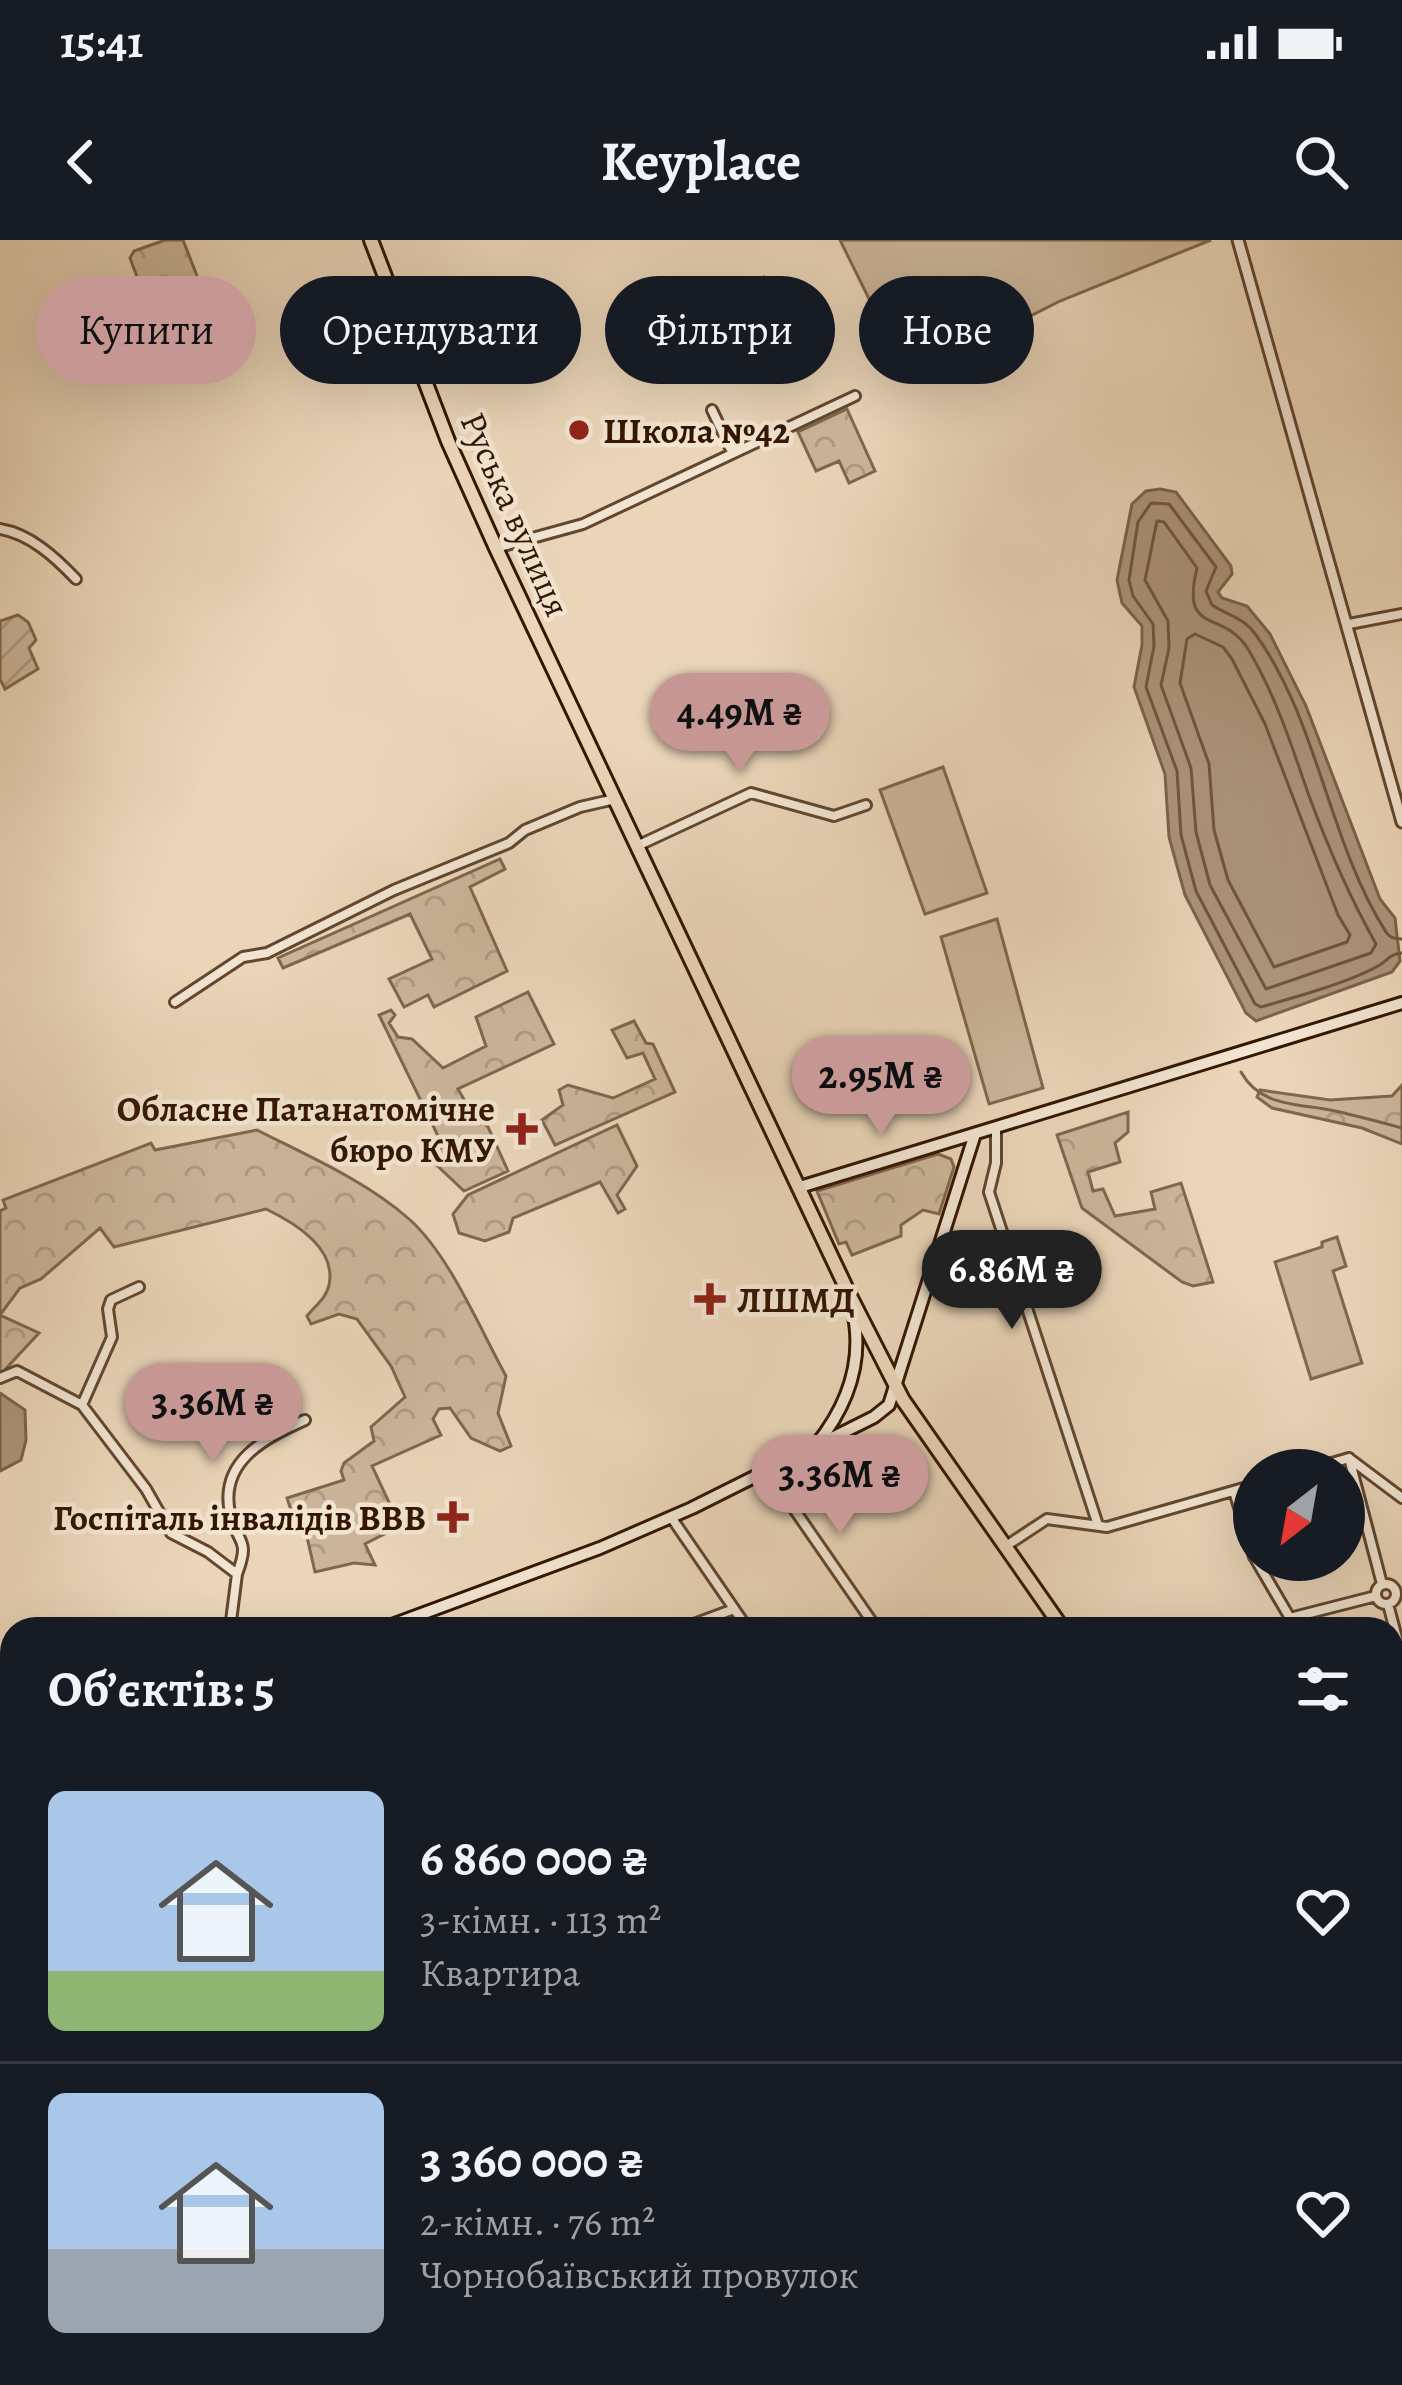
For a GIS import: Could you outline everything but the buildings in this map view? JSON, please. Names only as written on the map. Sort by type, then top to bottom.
[{"type":"main road","name":"Руська вулиця","points":[[371,240],[448,441],[496,548],[850,1296],[893,1382],[1055,1617]]},
{"type":"main road","points":[[800,1187],[1402,1003]]},
{"type":"main road","points":[[414,1617],[671,1517],[874,1417],[889,1405],[974,1137]]},
{"type":"main road","points":[[814,1447],[851,1388],[857,1342],[850,1296]]},
{"type":"street","points":[[1238,240],[1402,822]]},
{"type":"street","points":[[496,548],[583,524],[855,396]]},
{"type":"street","points":[[712,410],[732,452]]},
{"type":"street","points":[[0,529],[16,532],[56,558],[76,579]]},
{"type":"street","points":[[1349,624],[1402,614]]},
{"type":"street","points":[[636,846],[752,793],[834,816],[866,805]]},
{"type":"street","points":[[175,1002],[243,957],[266,952],[408,884],[449,871],[525,830],[615,799]]},
{"type":"street","points":[[996,1130],[996,1163],[989,1192],[1098,1525]]},
{"type":"street","points":[[82,1406],[112,1337],[111,1300],[139,1287]]},
{"type":"street","points":[[0,1378],[17,1371],[82,1406],[146,1490],[170,1533],[208,1552],[236,1574]]},
{"type":"street","points":[[231,1617],[236,1574],[244,1554],[244,1540],[231,1517],[228,1490],[233,1473],[259,1443],[304,1420]]},
{"type":"street","points":[[766,1470],[869,1617]]},
{"type":"street","points":[[1365,1470],[1402,1498]]},
{"type":"street","points":[[1006,1546],[1047,1520],[1107,1527],[1233,1491]]},
{"type":"street","points":[[671,1517],[740,1617]]},
{"type":"street","points":[[1294,1617],[1376,1596],[1382,1584],[1365,1519]]},
{"type":"street","points":[[1268,1581],[1289,1617]]},
{"type":"street","points":[[1376,1596],[1388,1604],[1399,1591],[1382,1584]]},
{"type":"street","points":[[1388,1604],[1391,1617]]},
{"type":"street","points":[[712,1617],[734,1609]]},
{"type":"green space","points":[[165,240],[183,240],[197,276],[137,276],[130,258],[134,251]]},
{"type":"green space","points":[[840,240],[1211,240],[1034,314],[1034,276],[859,279]]},
{"type":"green space","points":[[847,409],[875,471],[849,483],[839,461],[816,471],[798,432]]},
{"type":"green space","points":[[18,615],[28,622],[36,640],[29,648],[38,669],[5,689],[0,679],[0,621]]},
{"type":"green space","points":[[943,767],[987,893],[925,914],[880,790]]},
{"type":"green space","points":[[500,859],[505,869],[470,887],[507,971],[434,1007],[428,995],[404,1007],[389,979],[432,959],[410,914],[283,968],[278,958]]},
{"type":"green space","points":[[997,919],[1043,1088],[989,1104],[941,937]]},
{"type":"green space","points":[[528,992],[554,1044],[458,1089],[488,1127],[508,1171],[464,1191],[428,1157],[443,1146],[379,1015],[391,1010],[395,1015],[389,1023],[398,1037],[412,1039],[443,1068],[486,1046],[476,1017]]},
{"type":"green space","points":[[634,1021],[646,1043],[653,1044],[675,1092],[555,1145],[542,1120],[563,1105],[559,1090],[568,1085],[613,1098],[655,1079],[643,1053],[627,1058],[612,1030]]},
{"type":"green space","points":[[1402,1085],[1402,1144],[1362,1128],[1272,1108],[1257,1097],[1260,1090],[1330,1100],[1392,1096]]},
{"type":"green space","points":[[1128,1112],[1128,1132],[1115,1143],[1120,1162],[1088,1172],[1093,1191],[1103,1189],[1115,1216],[1155,1209],[1151,1192],[1181,1183],[1213,1282],[1193,1286],[1182,1282],[1082,1208],[1057,1135]]},
{"type":"green space","points":[[617,1125],[637,1166],[617,1195],[625,1209],[618,1213],[600,1182],[513,1218],[509,1232],[485,1241],[459,1233],[453,1214],[468,1195]]},
{"type":"green space","points":[[257,1130],[374,1193],[424,1234],[506,1376],[498,1413],[511,1446],[500,1451],[471,1438],[450,1408],[439,1409],[433,1419],[441,1435],[372,1466],[400,1526],[365,1544],[375,1565],[354,1563],[315,1572],[302,1515],[292,1513],[287,1498],[344,1480],[344,1463],[374,1441],[371,1427],[405,1397],[391,1366],[357,1319],[339,1314],[311,1324],[307,1316],[326,1294],[330,1272],[320,1248],[300,1229],[266,1209],[114,1247],[100,1228],[41,1279],[20,1288],[0,1315],[3,1200],[151,1143],[155,1150]]},
{"type":"green space","points":[[938,1154],[951,1159],[954,1167],[939,1214],[923,1210],[901,1225],[901,1236],[852,1255],[846,1242],[839,1244],[817,1191]]},
{"type":"green space","points":[[1337,1237],[1346,1266],[1333,1271],[1362,1363],[1311,1379],[1275,1262],[1322,1247],[1322,1242]]},
{"type":"green space","points":[[0,1315],[39,1333],[0,1375]]},
{"type":"water","points":[[1146,491],[1176,492],[1231,566],[1232,574],[1218,592],[1222,598],[1247,606],[1270,634],[1306,706],[1380,899],[1395,918],[1400,961],[1392,972],[1256,1021],[1246,1013],[1185,895],[1169,837],[1165,774],[1134,687],[1142,626],[1122,603],[1117,580],[1132,504]]},
{"type":"water","points":[[0,1393],[25,1410],[26,1440],[21,1460],[0,1471]]},
{"type":"waterway","points":[[1241,1072],[1270,1098],[1402,1128]]},
{"type":"place","name":"Школа №42","points":[[579,430]]},
{"type":"place","name":"Обласне Патанатомічне бюро КМУ","points":[[522,1129]]},
{"type":"place","name":"ЛШМД","points":[[710,1299]]},
{"type":"place","name":"Госпіталь інвалідів ВВВ","points":[[453,1517]]}]
